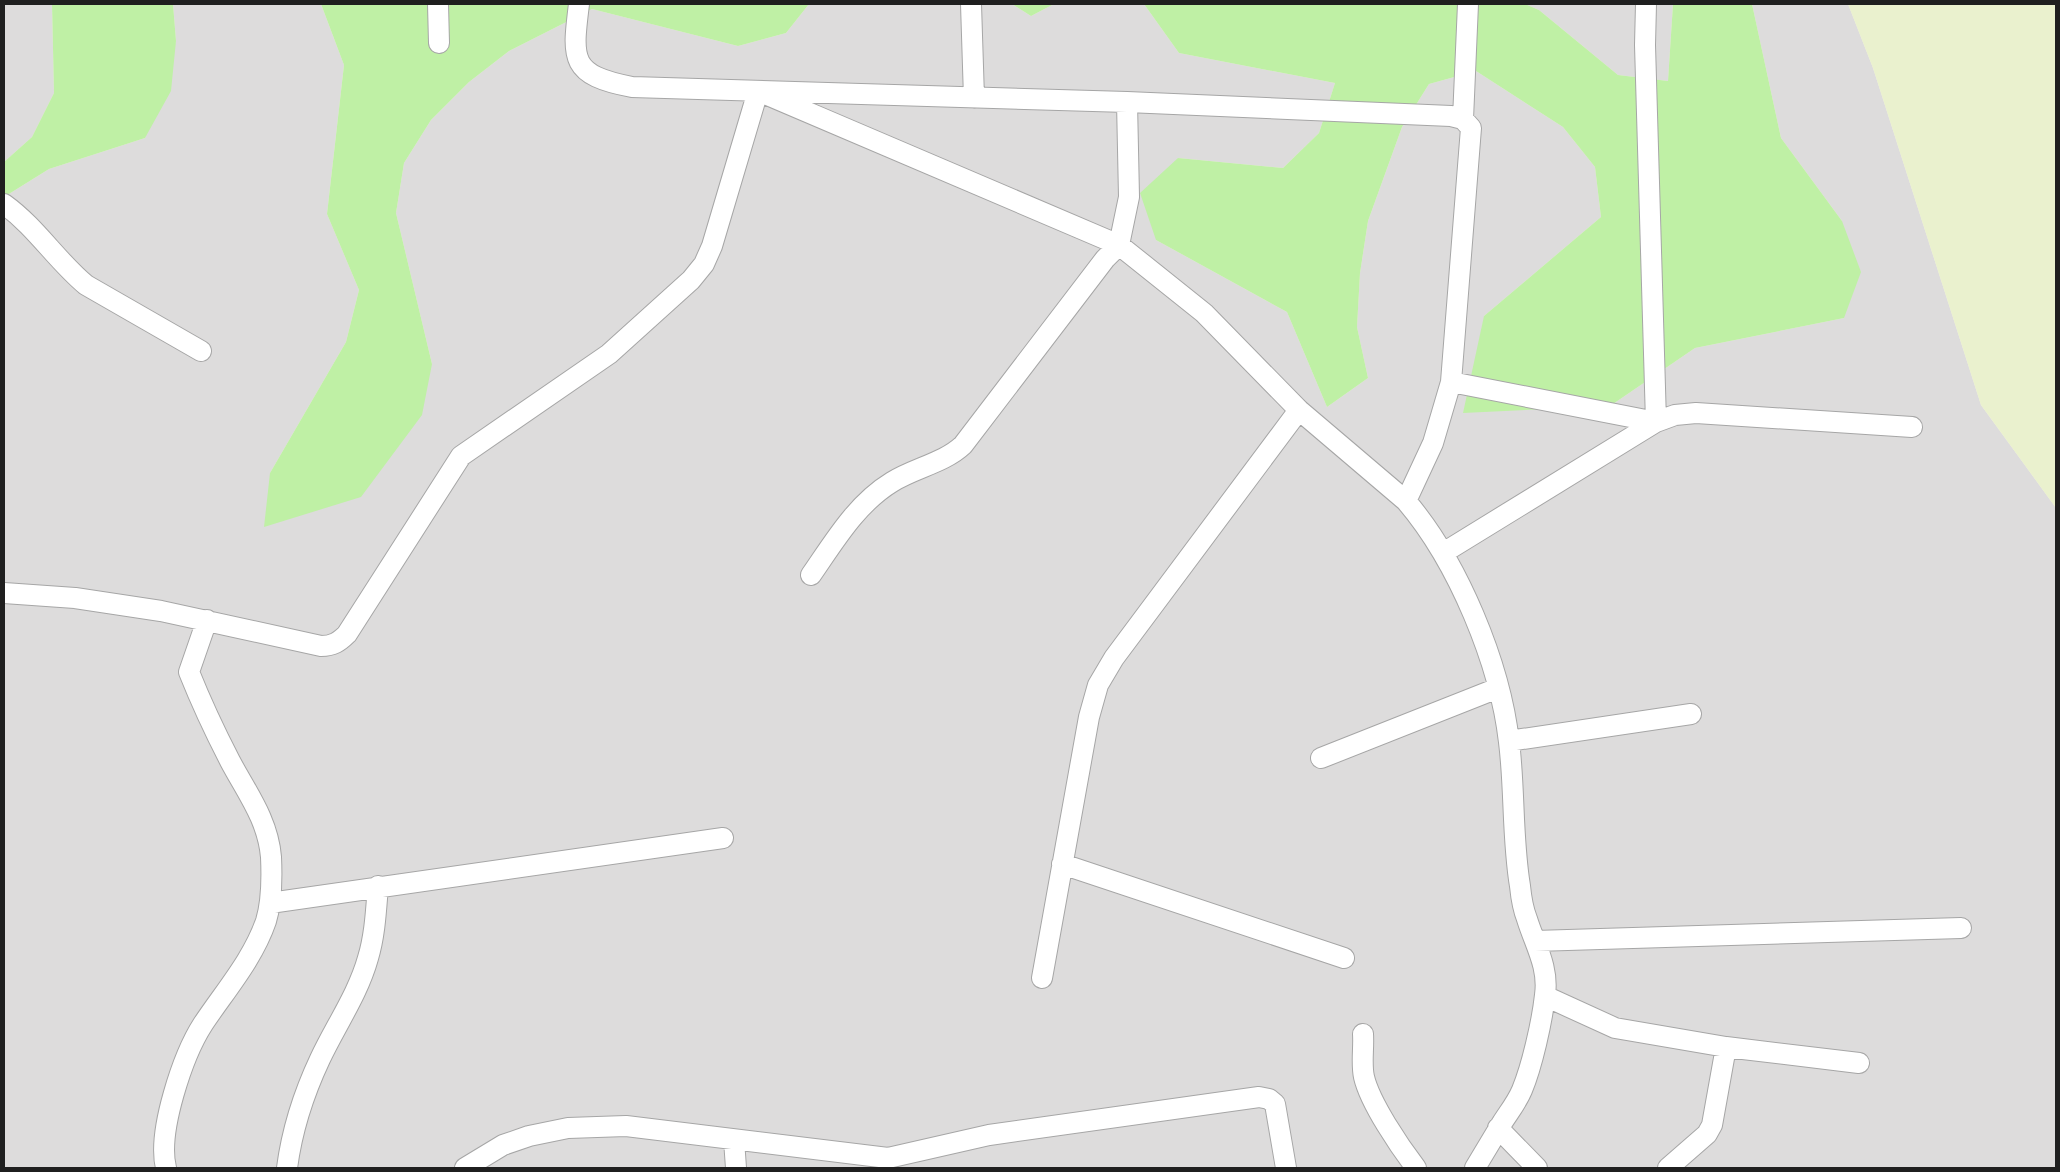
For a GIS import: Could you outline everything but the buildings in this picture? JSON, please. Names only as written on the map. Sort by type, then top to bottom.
[{"type":"street","points":[[438,4],[439,43]]},
{"type":"street","points":[[579,4],[575,39],[576,56],[586,70],[605,82],[632,87],[1127,102],[1441,115],[1463,119]]},
{"type":"street","points":[[971,4],[974,98]]},
{"type":"street","points":[[1406,502],[1433,443],[1451,382],[1470,128],[1463,119],[1468,4]]},
{"type":"street","points":[[1646,4],[1645,46],[1656,422]]},
{"type":"street","points":[[758,91],[1119,245],[1204,313],[1299,410],[1406,502],[1421,519],[1444,553],[1474,620],[1498,688],[1509,741],[1520,885],[1526,918],[1544,962],[1546,979],[1545,996],[1527,1077],[1521,1092],[1475,1168]]},
{"type":"street","points":[[4,593],[75,598],[208,620],[321,646],[331,646],[347,634],[461,456],[609,354],[691,280],[704,264],[712,246],[758,91]]},
{"type":"street","points":[[811,575],[852,518],[870,498],[892,482],[953,453],[963,445],[1106,259],[1119,245],[1129,197],[1127,102]]},
{"type":"street","points":[[4,204],[38,233],[72,274],[86,285],[201,351]]},
{"type":"street","points":[[1451,382],[1656,422]]},
{"type":"street","points":[[1042,978],[1089,717],[1098,685],[1114,658],[1299,410]]},
{"type":"street","points":[[1444,553],[1656,422],[1675,415],[1696,413],[1912,427]]},
{"type":"street","points":[[166,1168],[164,1136],[173,1098],[188,1055],[202,1027],[249,956],[266,921],[270,903],[271,857],[268,832],[259,810],[220,741],[189,672],[208,620]]},
{"type":"street","points":[[1321,758],[1498,688]]},
{"type":"street","points":[[1509,741],[1691,714]]},
{"type":"street","points":[[270,903],[378,886],[724,838]]},
{"type":"street","points":[[1062,864],[1344,958]]},
{"type":"street","points":[[287,1168],[290,1146],[302,1102],[320,1059],[358,986],[368,958],[375,922],[378,886]]},
{"type":"street","points":[[1535,941],[1961,928]]},
{"type":"street","points":[[1545,996],[1615,1028],[1726,1047],[1859,1063]]},
{"type":"street","points":[[1363,1034],[1363,1076],[1367,1088],[1403,1152],[1416,1168]]},
{"type":"street","points":[[1668,1168],[1707,1134],[1712,1125],[1726,1047]]},
{"type":"street","points":[[465,1168],[503,1145],[529,1136],[568,1128],[626,1126],[903,1162],[989,1135],[1259,1097],[1269,1099],[1275,1104],[1286,1168]]},
{"type":"street","points":[[1498,1128],[1537,1168]]},
{"type":"street","points":[[734,1140],[736,1168]]},
{"type":"shaded area","points":[[4,4],[52,4],[54,93],[32,137],[4,162]]},
{"type":"shaded area","points":[[173,4],[321,4],[344,65],[327,214],[359,290],[346,342],[270,473],[432,364],[396,213],[404,163],[431,120],[469,82],[509,51],[592,9],[738,46],[786,33],[809,4],[1012,4],[1031,16],[1054,4],[1144,4],[1179,53],[1335,83],[1319,133],[1283,168],[1178,158],[1156,240],[1287,312],[1327,407],[1368,378],[1357,327],[1360,273],[1368,221],[1402,127],[1429,84],[1476,71],[1563,127],[1595,167],[1601,217],[1484,316],[1610,406],[1695,348],[1844,318],[1842,221],[1781,138],[1752,4],[1848,4],[1873,68],[1981,405],[2056,508],[2056,1168],[4,1168],[4,197],[49,169],[145,138],[176,41]]},
{"type":"shaded area","points":[[1525,4],[1673,4],[1668,81],[1618,75],[1539,10]]},
{"type":"green space","points":[[52,4],[173,4],[176,41],[171,91],[145,138],[49,169],[4,197],[4,162],[32,137],[54,93]]},
{"type":"green space","points":[[321,4],[809,4],[786,33],[738,46],[592,9],[509,51],[469,82],[431,120],[404,163],[396,213],[432,364],[422,415],[361,497],[264,527],[270,473],[346,342],[359,290],[327,214],[344,65]]},
{"type":"green space","points":[[1012,4],[1054,4],[1031,16]]},
{"type":"green space","points":[[1144,4],[1525,4],[1539,10],[1618,75],[1668,81],[1673,4],[1752,4],[1781,138],[1842,221],[1861,272],[1844,318],[1695,348],[1610,406],[1463,413],[1484,316],[1601,217],[1595,167],[1563,127],[1476,71],[1429,84],[1402,127],[1368,221],[1360,273],[1357,327],[1368,378],[1327,407],[1287,312],[1156,240],[1140,193],[1178,158],[1283,168],[1319,133],[1335,83],[1179,53]]},
{"type":"green space","points":[[1848,4],[2056,4],[2056,508],[1981,405],[1873,68]]}]
